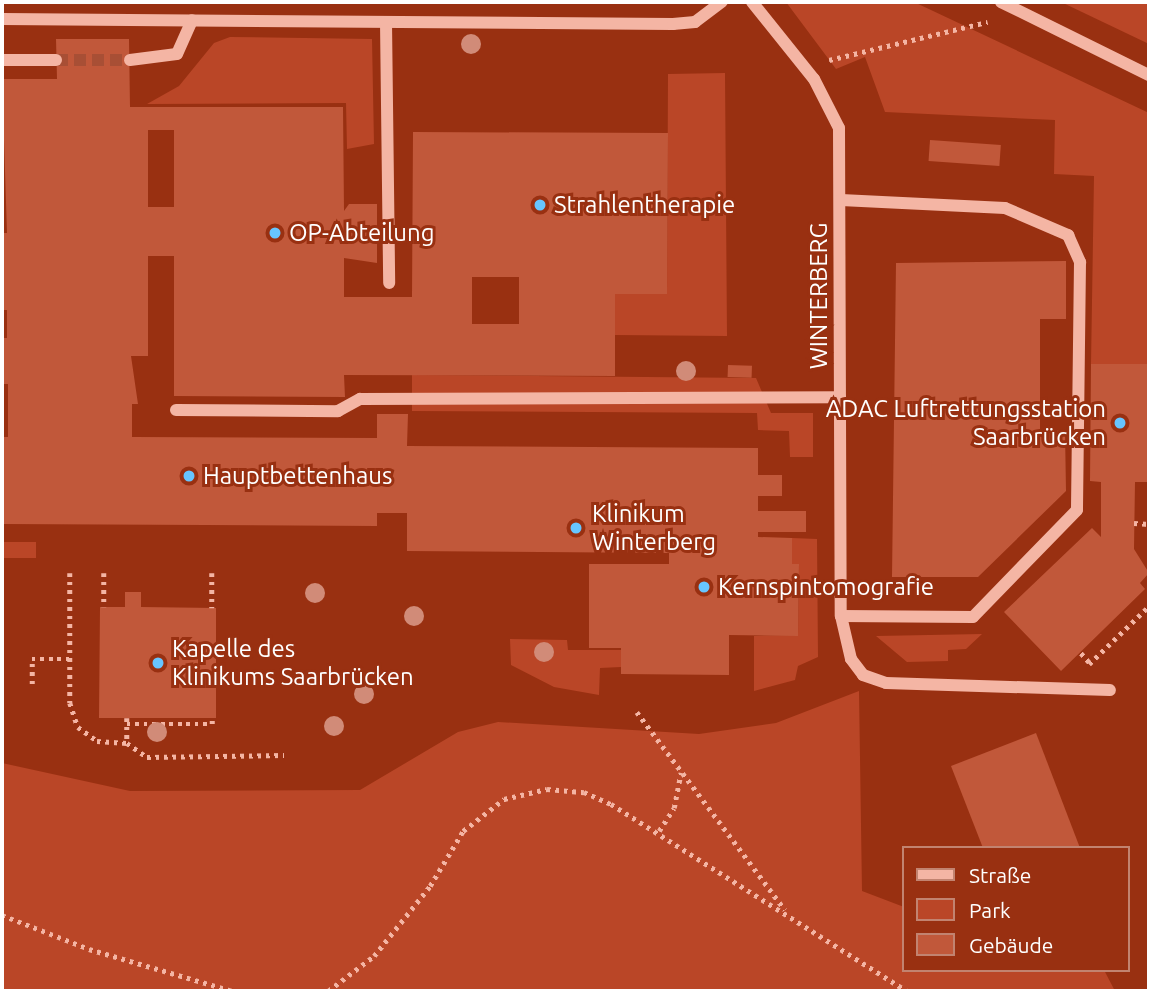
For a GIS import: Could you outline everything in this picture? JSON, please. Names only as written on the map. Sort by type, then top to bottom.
[{"type":"street","points":[[2,19],[695,22],[722,2]]},
{"type":"street","name":"WINTERBERG","points":[[752,2],[807,69],[838,128],[841,200],[841,615],[851,659],[863,675],[886,683],[1063,689]]},
{"type":"street","points":[[1001,2],[1149,75]]},
{"type":"street","points":[[130,60],[177,54],[192,20]]},
{"type":"street","points":[[386,22],[389,283]]},
{"type":"street","points":[[2,60],[56,60]]},
{"type":"street","points":[[841,200],[1005,208],[1068,235],[1080,262],[1077,510],[973,617],[841,615]]},
{"type":"street","points":[[176,410],[338,411],[360,399],[840,397]]},
{"type":"street","points":[[1063,689],[1110,690]]},
{"type":"path","points":[[807,69],[863,50],[967,30]]},
{"type":"path","points":[[1134,523],[1149,524]]},
{"type":"path","points":[[69,573],[69,703],[78,727],[97,741],[127,743],[147,757],[284,755]]},
{"type":"path","points":[[104,573],[104,607]]},
{"type":"path","points":[[212,573],[212,608]]},
{"type":"path","points":[[1063,689],[1149,606]]},
{"type":"path","points":[[1081,653],[1090,663]]},
{"type":"path","points":[[32,684],[32,659],[69,659]]},
{"type":"path","points":[[637,712],[787,913]]},
{"type":"path","points":[[127,743],[127,721],[212,724],[212,718]]},
{"type":"path","points":[[659,831],[674,808],[681,772]]},
{"type":"path","points":[[328,991],[374,956],[430,886],[463,831],[504,799],[547,789],[584,792],[659,831],[907,991]]},
{"type":"path","points":[[2,915],[89,949],[233,991]]},
{"type":"green space","points":[[786,2],[914,2],[1149,113],[1149,364],[1091,364],[1094,176],[1054,174],[1055,120],[885,112],[865,57],[836,69]]},
{"type":"green space","points":[[1061,2],[1149,2],[1149,44]]},
{"type":"green space","points":[[230,37],[372,39],[374,144],[347,149],[346,103],[147,104],[179,86],[214,43]]},
{"type":"green space","points":[[725,73],[727,336],[615,335],[615,294],[667,294],[668,74]]},
{"type":"green space","points":[[412,375],[756,378],[771,413],[813,413],[813,457],[790,457],[789,431],[758,430],[757,413],[412,411]]},
{"type":"green space","points":[[792,538],[817,539],[818,657],[798,666],[795,680],[754,691],[754,636],[798,635],[799,564],[792,564]]},
{"type":"green space","points":[[2,542],[36,542],[36,558],[2,558]]},
{"type":"green space","points":[[982,634],[966,649],[948,650],[948,661],[907,662],[876,636]]},
{"type":"green space","points":[[510,639],[567,640],[568,650],[621,650],[621,667],[600,668],[599,695],[554,687],[511,665]]},
{"type":"green space","points":[[859,691],[862,891],[902,906],[902,972],[1105,972],[1115,991],[2,991],[2,763],[130,791],[360,790],[458,732],[498,722],[699,734],[776,723]]},
{"type":"building","points":[[56,39],[129,39],[130,107],[343,107],[344,211],[349,204],[377,204],[377,263],[344,258],[344,297],[412,297],[413,132],[668,133],[667,294],[615,294],[615,376],[344,375],[345,397],[174,396],[174,256],[148,256],[148,356],[131,356],[138,404],[132,404],[132,437],[377,438],[377,414],[408,414],[407,446],[758,448],[758,475],[782,475],[782,496],[758,496],[758,511],[806,511],[806,532],[758,532],[758,537],[792,538],[792,564],[799,564],[798,636],[729,635],[729,675],[621,674],[621,648],[589,648],[589,564],[669,564],[669,553],[407,551],[407,513],[377,513],[377,526],[2,524],[2,437],[8,437],[8,384],[2,384],[2,338],[7,338],[7,310],[2,310],[2,233],[7,233],[2,79],[57,79]],"holes":[[[148,130],[174,130],[174,207],[148,207]],[[472,277],[519,277],[519,324],[472,324]]]},
{"type":"building","points":[[930,140],[1001,145],[999,166],[929,161]]},
{"type":"building","points":[[1066,261],[1066,319],[1040,319],[1040,430],[1065,431],[1066,491],[978,577],[892,577],[896,263]]},
{"type":"building","points":[[1091,364],[1149,364],[1149,482],[1135,482],[1134,549],[1149,573],[1140,583],[1145,589],[1061,671],[1004,612],[1092,528],[1101,537],[1101,482],[1090,481]]},
{"type":"building","points":[[728,365],[752,366],[752,378],[728,377]]},
{"type":"building","name":"Kapelle des Klinikums Saarbrücken","points":[[125,592],[141,592],[141,607],[216,608],[216,718],[99,718],[100,607],[125,607]]},
{"type":"building","points":[[1036,733],[1079,846],[982,846],[951,766]]},
{"type":"tunnel","points":[[56,60],[130,60]]},
{"type":"place","name":"Strahlentherapie","points":[[540,205]]},
{"type":"place","name":"OP-Abteilung","points":[[275,233]]},
{"type":"place","name":"ADAC Luftrettungsstation Saarbrücken","points":[[1120,423]]},
{"type":"place","name":"Hauptbettenhaus","points":[[189,476]]},
{"type":"place","name":"Klinikum Winterberg","points":[[576,528]]},
{"type":"place","name":"Kernspintomografie","points":[[704,587]]},
{"type":"place","name":"Kapelle des Klinikums Saarbrücken","points":[[158,663]]}]
